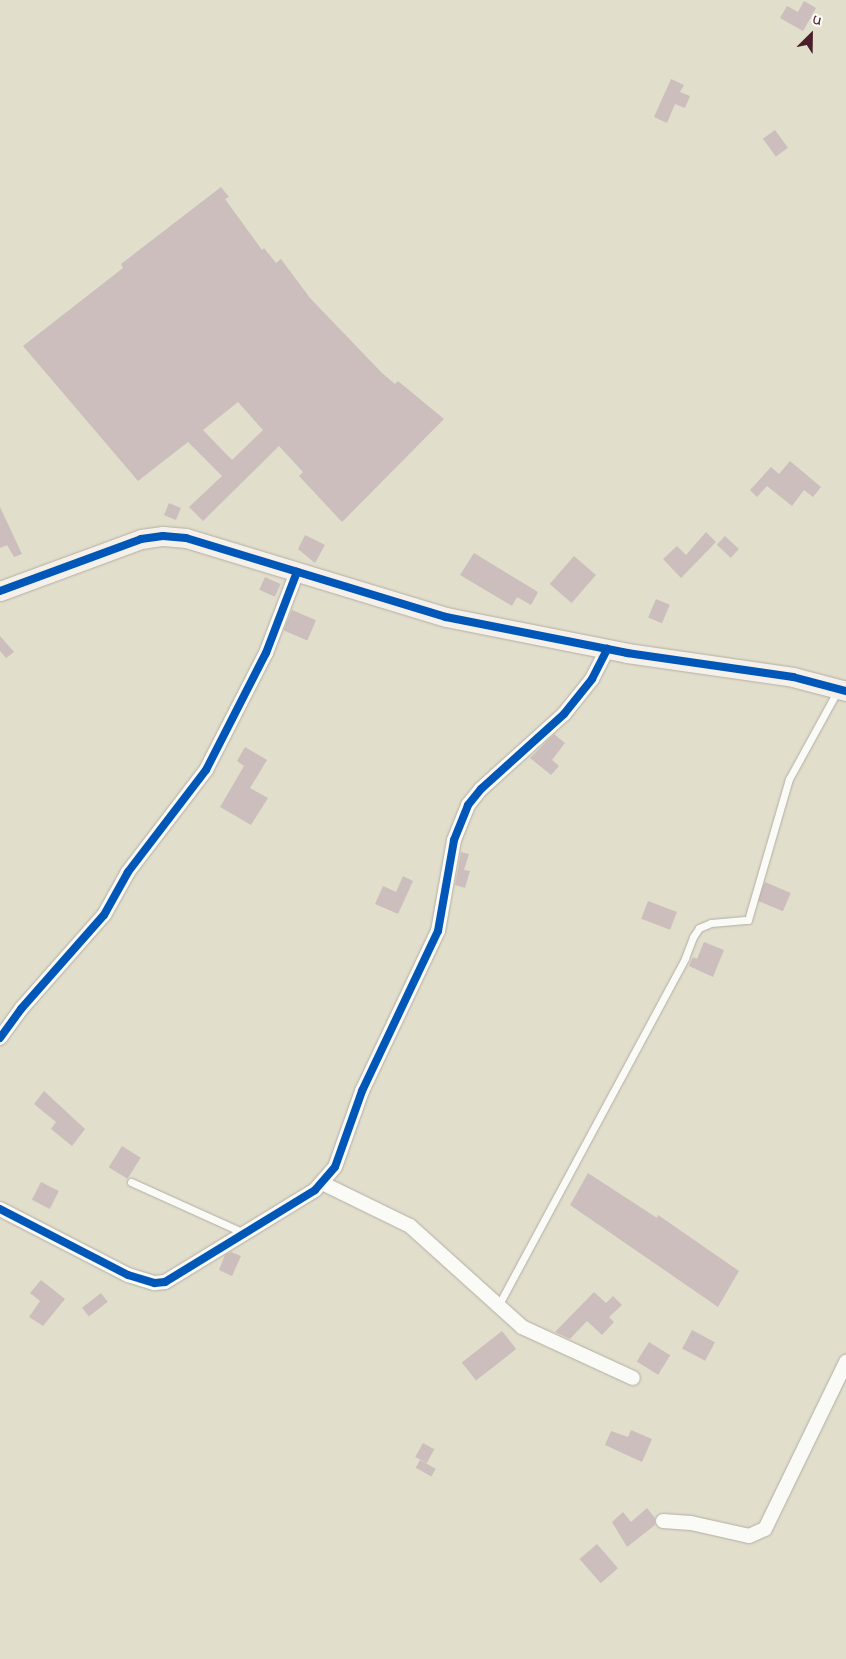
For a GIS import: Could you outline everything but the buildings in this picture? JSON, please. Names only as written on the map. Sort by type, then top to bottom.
[{"type":"street","points":[[0,591],[99,552],[141,539],[164,536],[186,538],[446,617],[607,649],[793,677],[842,690]]},
{"type":"street","points":[[0,1038],[21,1008],[104,915],[128,872],[206,770],[266,653],[297,572]]},
{"type":"street","points":[[0,1209],[128,1275],[155,1284],[165,1282],[322,1183],[335,1167],[362,1091],[438,932],[454,840],[468,805],[481,789],[564,714],[592,679],[607,649]]},
{"type":"street","points":[[322,1183],[410,1226],[498,1306],[539,1337],[633,1378]]},
{"type":"street","points":[[662,1522],[690,1523],[749,1536],[765,1529],[846,1362]]},
{"type":"lane","points":[[498,1306],[685,958],[693,937],[699,928],[711,923],[748,920],[789,779],[842,690]]},
{"type":"lane","points":[[131,1182],[244,1233]]},
{"type":"cycle path","points":[[0,591],[141,539],[163,536],[186,538],[446,617],[627,653],[793,677],[846,691]]},
{"type":"cycle path","points":[[0,1038],[21,1009],[104,915],[128,872],[206,770],[266,653],[297,572]]},
{"type":"cycle path","points":[[0,1209],[128,1275],[155,1283],[165,1282],[315,1190],[335,1167],[362,1091],[438,931],[454,840],[468,805],[481,789],[564,714],[592,679],[607,649]]}]
